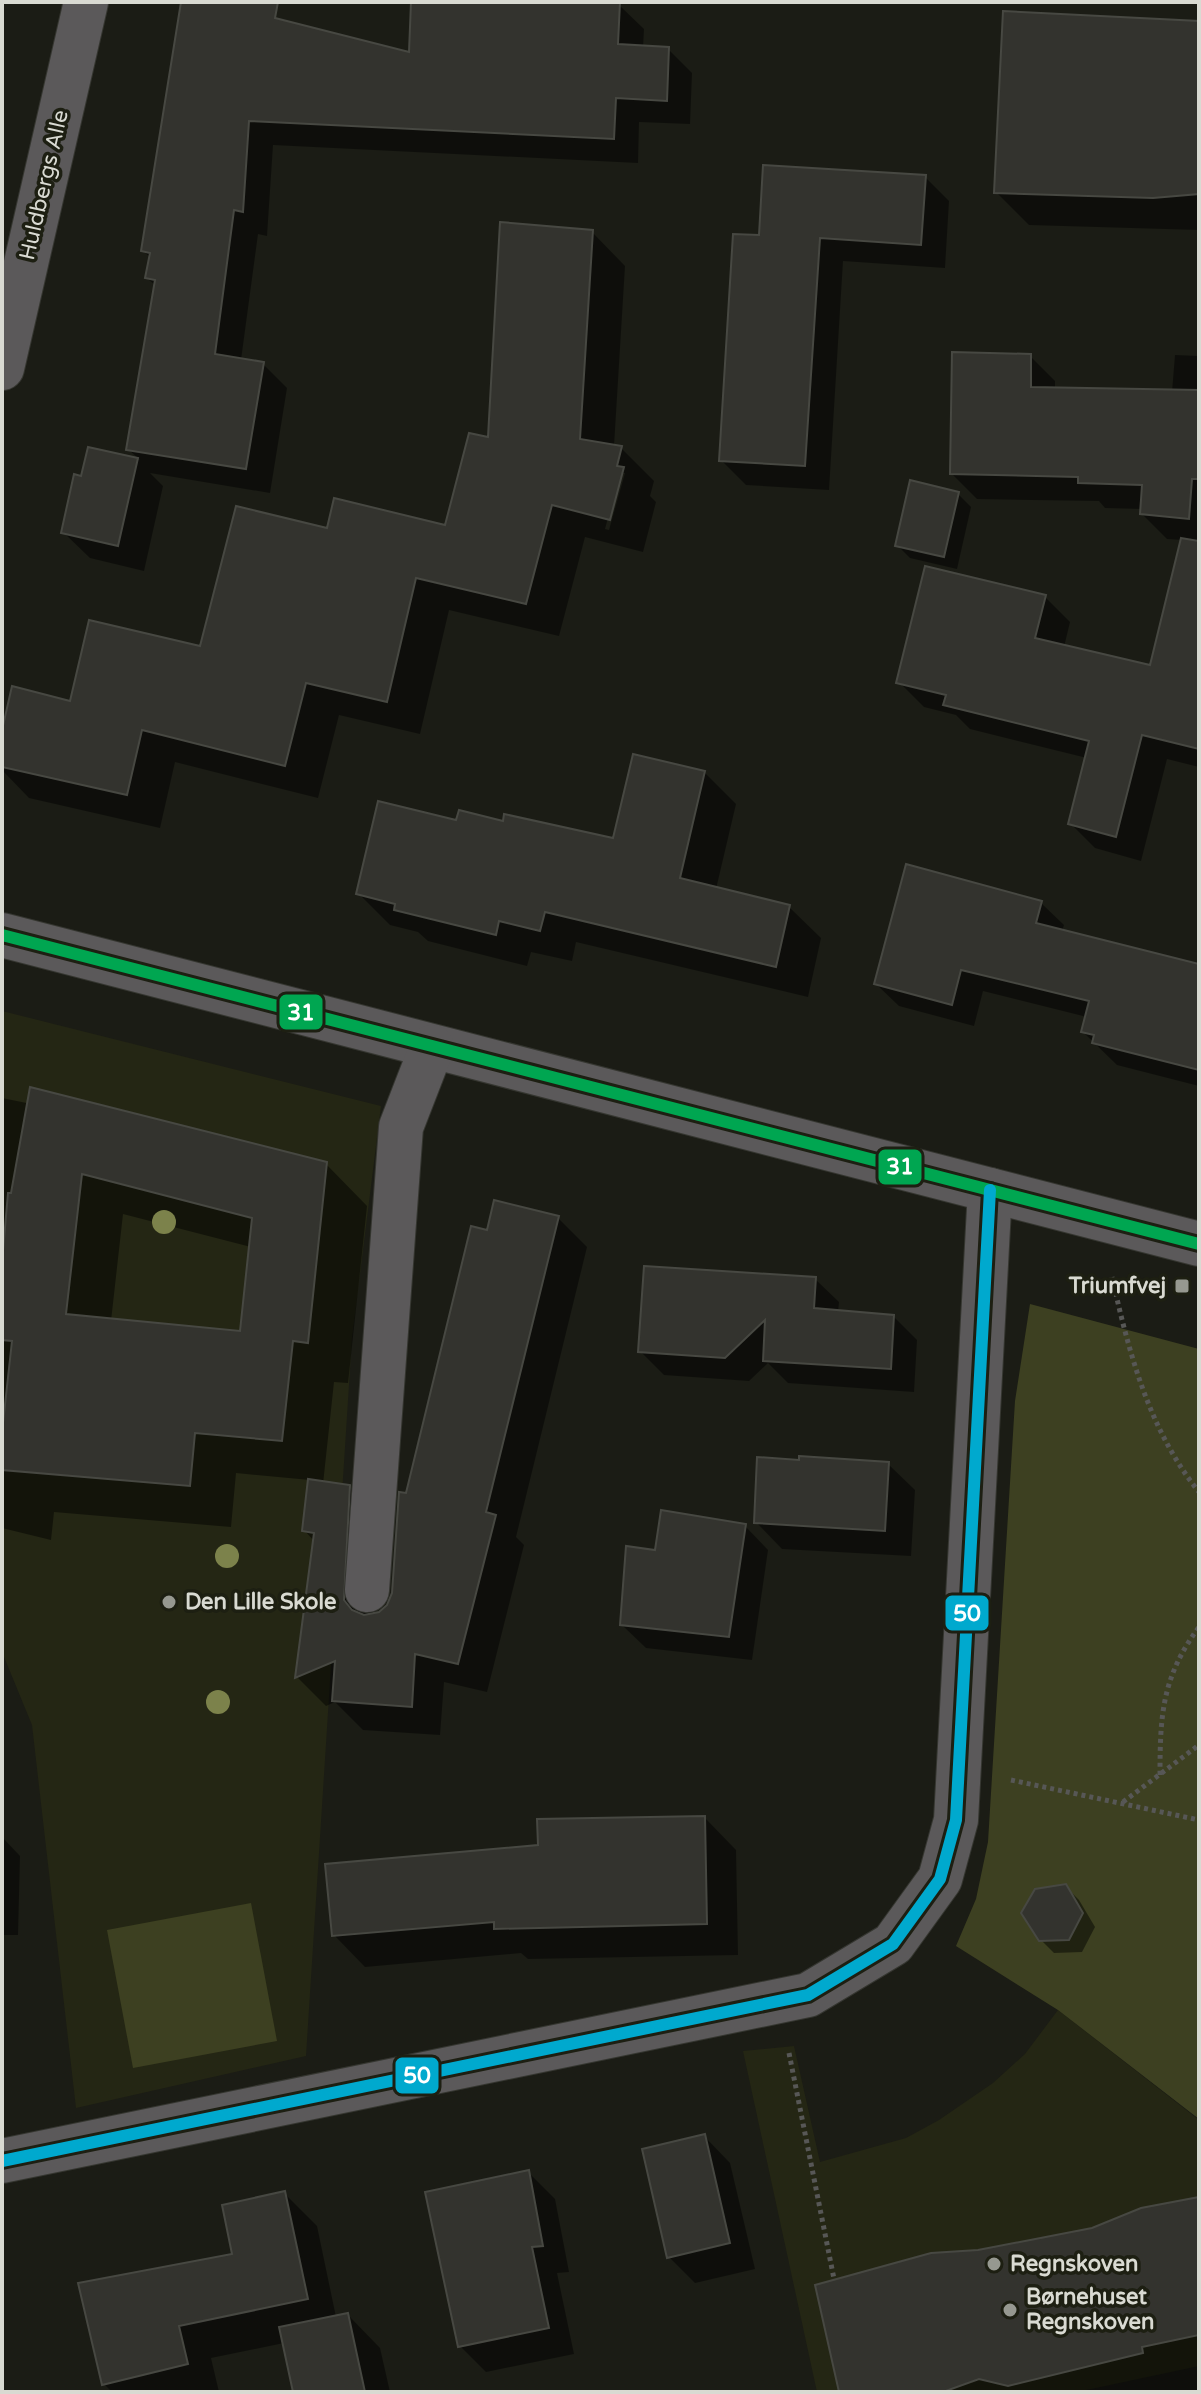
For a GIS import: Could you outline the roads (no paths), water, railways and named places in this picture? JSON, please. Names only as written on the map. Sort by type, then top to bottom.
[{"type":"street","name":"Huldbergs Alle","points":[[2,368],[86,2]]},
{"type":"street","points":[[2,935],[1199,1244]]},
{"type":"street","points":[[367,1590],[401,1127],[432,1047]]},
{"type":"street","points":[[2,2161],[808,1995],[893,1944],[940,1879],[956,1820],[990,1190]]},
{"type":"place","name":"Triumfvej","points":[[1182,1286]]},
{"type":"place","name":"Den Lille Skole","points":[[169,1602]]},
{"type":"place","name":"Regnskoven","points":[[994,2264]]},
{"type":"place","name":"Børnehuset Regnskoven","points":[[1010,2310]]}]
